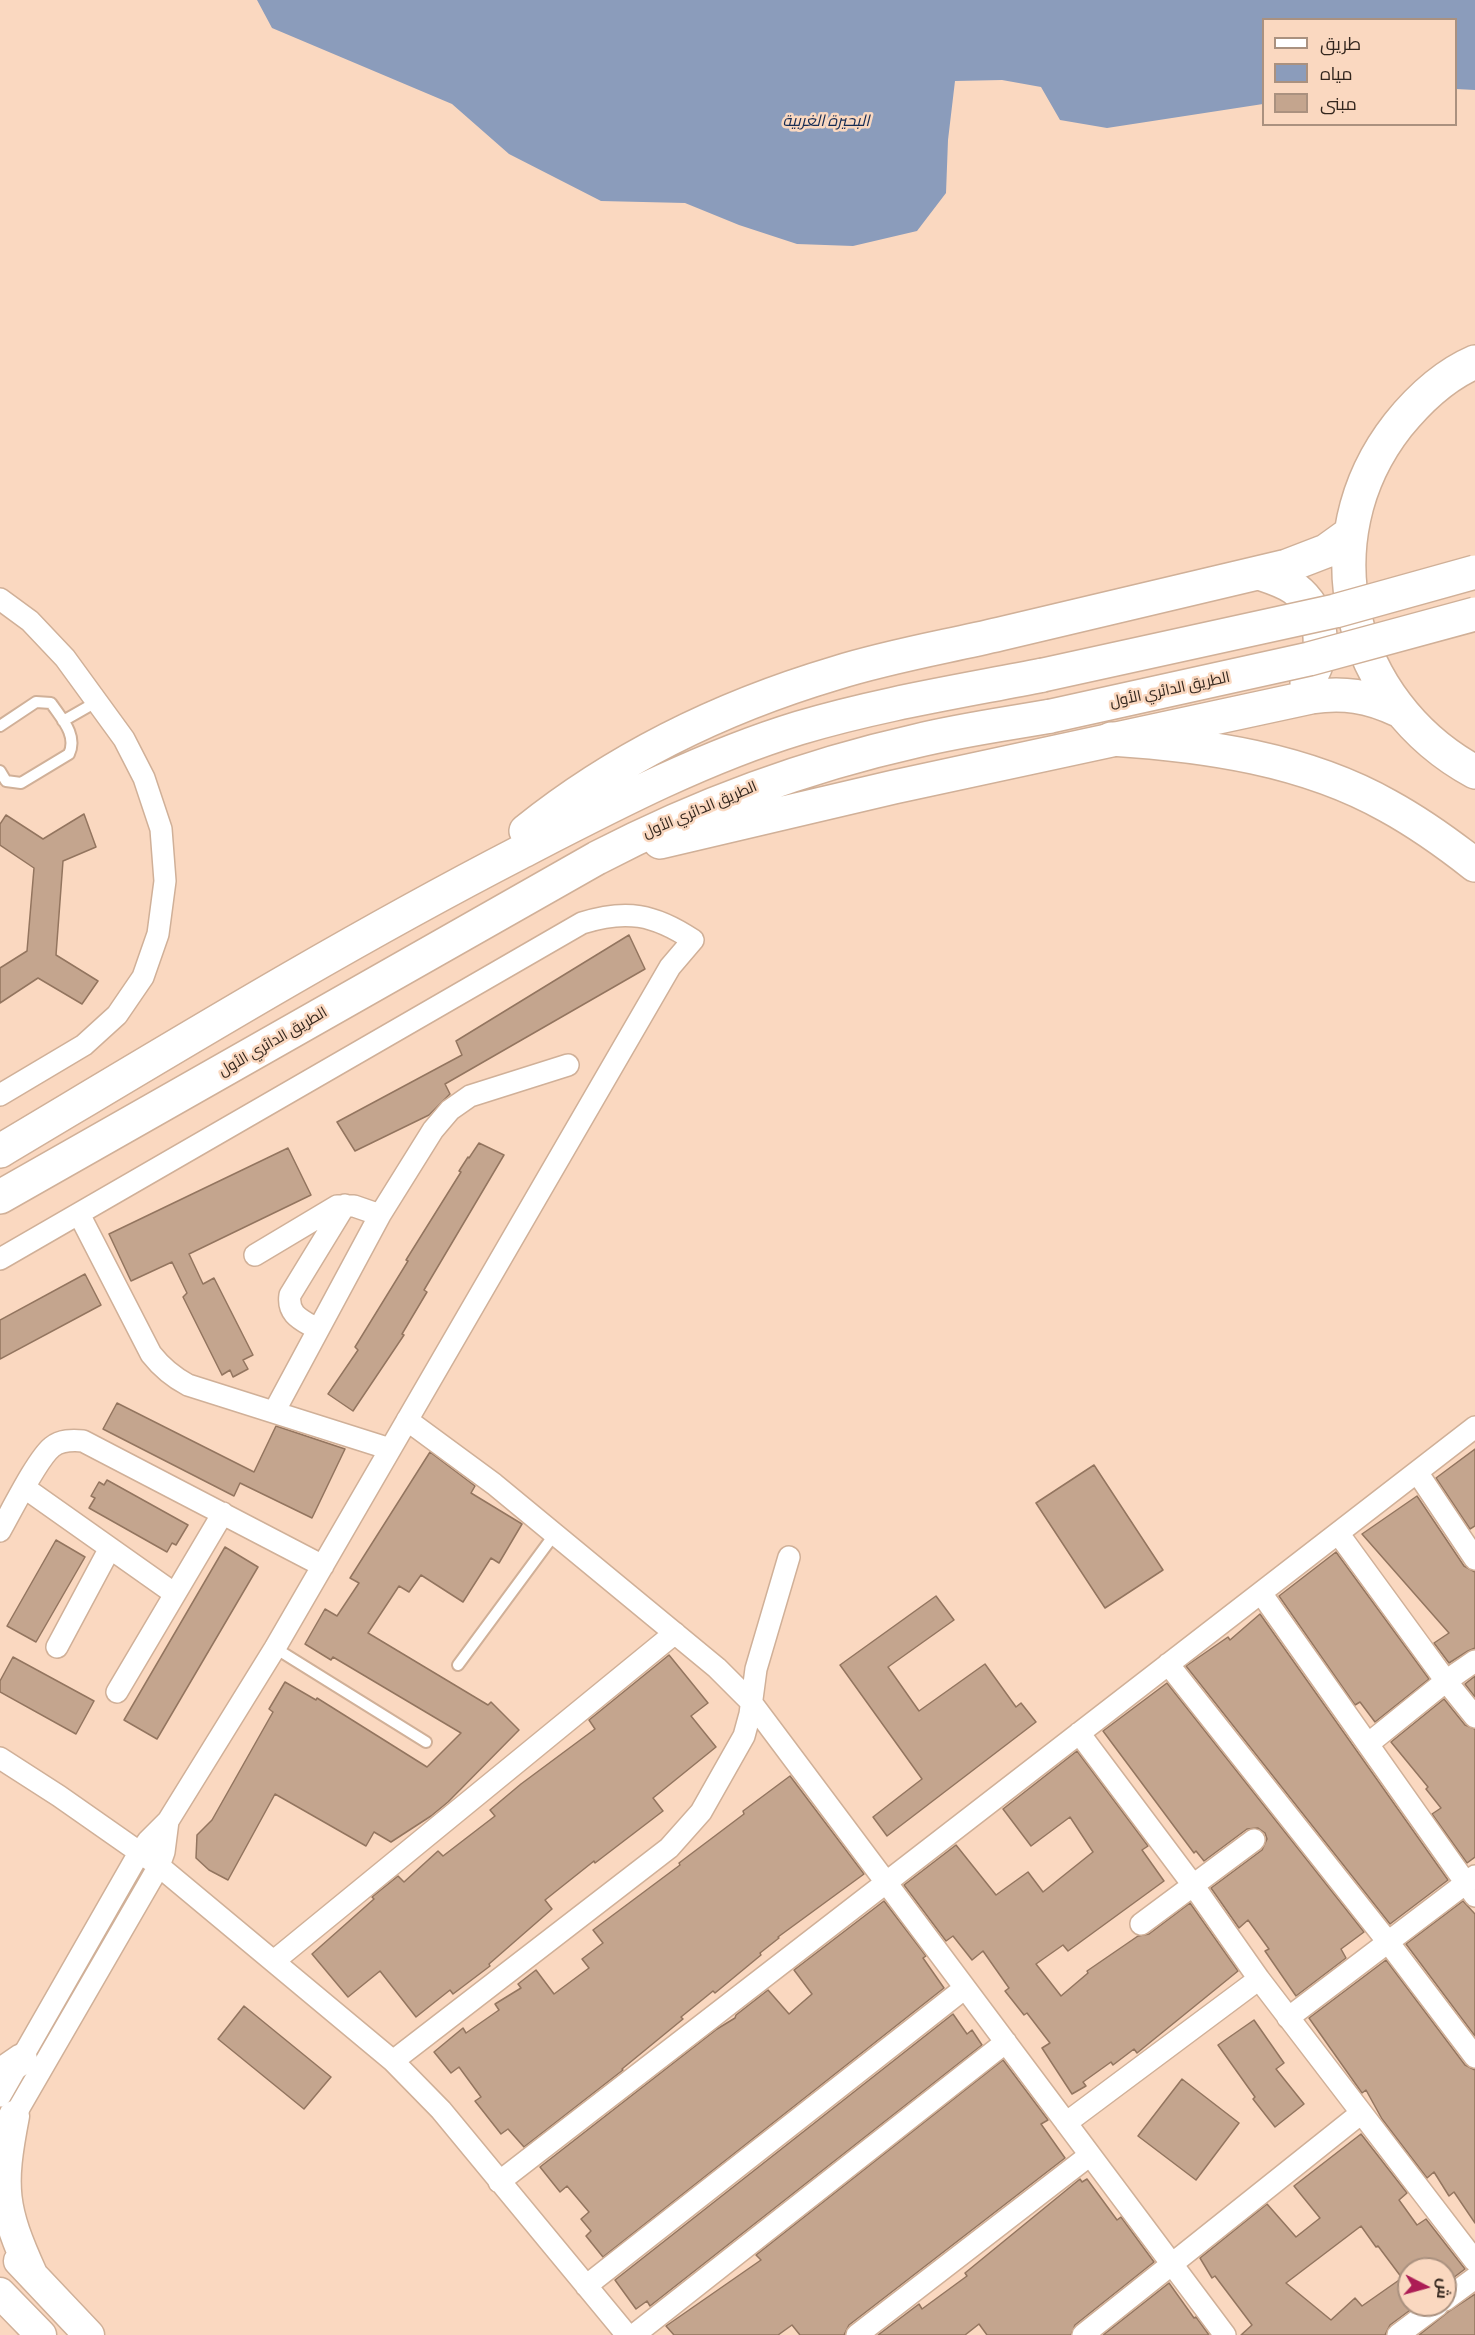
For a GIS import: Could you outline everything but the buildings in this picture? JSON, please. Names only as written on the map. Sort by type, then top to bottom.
[{"type":"main road","points":[[1475,362],[1447,378],[1426,395],[1391,435],[1365,482],[1357,507],[1349,560],[1350,587],[1358,630],[1370,664],[1398,710],[1416,730],[1436,747],[1475,772]]},
{"type":"main road","points":[[469,879],[535,824],[602,778],[691,729],[748,704],[817,679],[868,664],[1259,573],[1312,558],[1352,533]]},
{"type":"main road","points":[[0,1151],[314,965],[469,879],[623,799],[758,742],[839,717],[1335,611],[1475,572]]},
{"type":"main road","points":[[1259,573],[1281,581],[1302,595],[1316,616],[1319,627],[1320,652],[1316,664],[1311,676],[1290,702]]},
{"type":"main road","name":"الطريق الدائري الأول","points":[[0,1197],[597,858],[687,814],[765,783],[918,740],[1051,716],[1309,659],[1475,614]]},
{"type":"main road","points":[[597,858],[829,802],[1111,739],[1329,694],[1365,697],[1398,710]]},
{"type":"main road","points":[[1111,739],[1183,745],[1234,753],[1324,777],[1387,805],[1442,840],[1475,865]]},
{"type":"main road","points":[[5,2117],[2,2197],[7,2220],[32,2274]]},
{"type":"main road","points":[[0,2241],[89,2335]]},
{"type":"main road","points":[[0,2294],[41,2335]]},
{"type":"main road","points":[[0,2317],[36,2335]]},
{"type":"street","points":[[0,599],[37,628],[65,658],[124,739],[144,778],[161,829],[165,881],[158,934],[143,977],[117,1016],[84,1045],[0,1095]]},
{"type":"street","points":[[0,1259],[582,923],[604,916],[650,917],[671,925],[693,940],[670,967],[275,1648],[168,1821],[148,1841],[140,1853],[11,2066],[5,2117]]},
{"type":"street","points":[[274,1412],[380,1215],[433,1130],[450,1110],[470,1096],[568,1065]]},
{"type":"street","points":[[255,1255],[329,1210],[345,1205],[380,1215]]},
{"type":"street","points":[[317,1329],[295,1317],[291,1310],[290,1295],[345,1205]]},
{"type":"street","points":[[79,1214],[151,1354],[162,1368],[188,1385],[390,1449]]},
{"type":"street","points":[[407,1420],[494,1484],[717,1668],[751,1702],[1225,2335]]},
{"type":"street","points":[[499,2182],[1475,1427]]},
{"type":"street","points":[[0,1531],[45,1454],[52,1447],[72,1440],[83,1441],[323,1566]]},
{"type":"street","points":[[1417,1472],[1475,1559]]},
{"type":"street","points":[[25,1488],[175,1594]]},
{"type":"street","points":[[117,1692],[223,1513]]},
{"type":"street","points":[[1338,1533],[1475,1717]]},
{"type":"street","points":[[57,1647],[110,1548]]},
{"type":"street","points":[[393,2061],[677,1840],[701,1812],[739,1747],[748,1725],[756,1669],[789,1557]]},
{"type":"street","points":[[1261,1593],[1472,1885],[1388,1942],[1288,2018]]},
{"type":"street","points":[[274,1961],[675,1633]]},
{"type":"street","points":[[1368,1744],[1446,1681],[1475,1661]]},
{"type":"street","points":[[1168,1664],[1388,1942],[1475,2057]]},
{"type":"street","points":[[1079,1733],[1193,1885],[1259,1980],[1475,2261]]},
{"type":"street","points":[[0,1758],[159,1866],[393,2061],[441,2110],[627,2335]]},
{"type":"street","points":[[5,2117],[159,1866],[164,1852],[168,1821]]},
{"type":"street","points":[[1141,1924],[1254,1840]]},
{"type":"street","points":[[1066,2124],[1259,1980]]},
{"type":"street","points":[[586,2286],[965,1988]]},
{"type":"street","points":[[634,2335],[1006,2042]]},
{"type":"street","points":[[1083,2335],[1360,2114]]},
{"type":"street","points":[[856,2335],[1090,2155]]},
{"type":"street","points":[[1457,2291],[1475,2278]]},
{"type":"street","points":[[1398,2335],[1422,2317]]},
{"type":"lane","points":[[0,726],[36,702],[43,701],[51,703],[72,736],[72,747],[69,754],[21,783],[6,781],[0,771]]},
{"type":"lane","points":[[63,721],[98,701]]},
{"type":"lane","points":[[458,1665],[554,1535]]},
{"type":"lane","points":[[275,1648],[426,1742]]},
{"type":"water","name":"البحيرة الغربية","points":[[257,0],[1475,0],[1475,90],[1457,89],[1457,18],[1262,18],[1262,104],[1107,128],[1060,120],[1041,87],[1002,80],[955,81],[948,140],[946,193],[917,231],[853,246],[797,244],[739,225],[685,203],[601,201],[509,154],[452,104],[272,28]]}]
